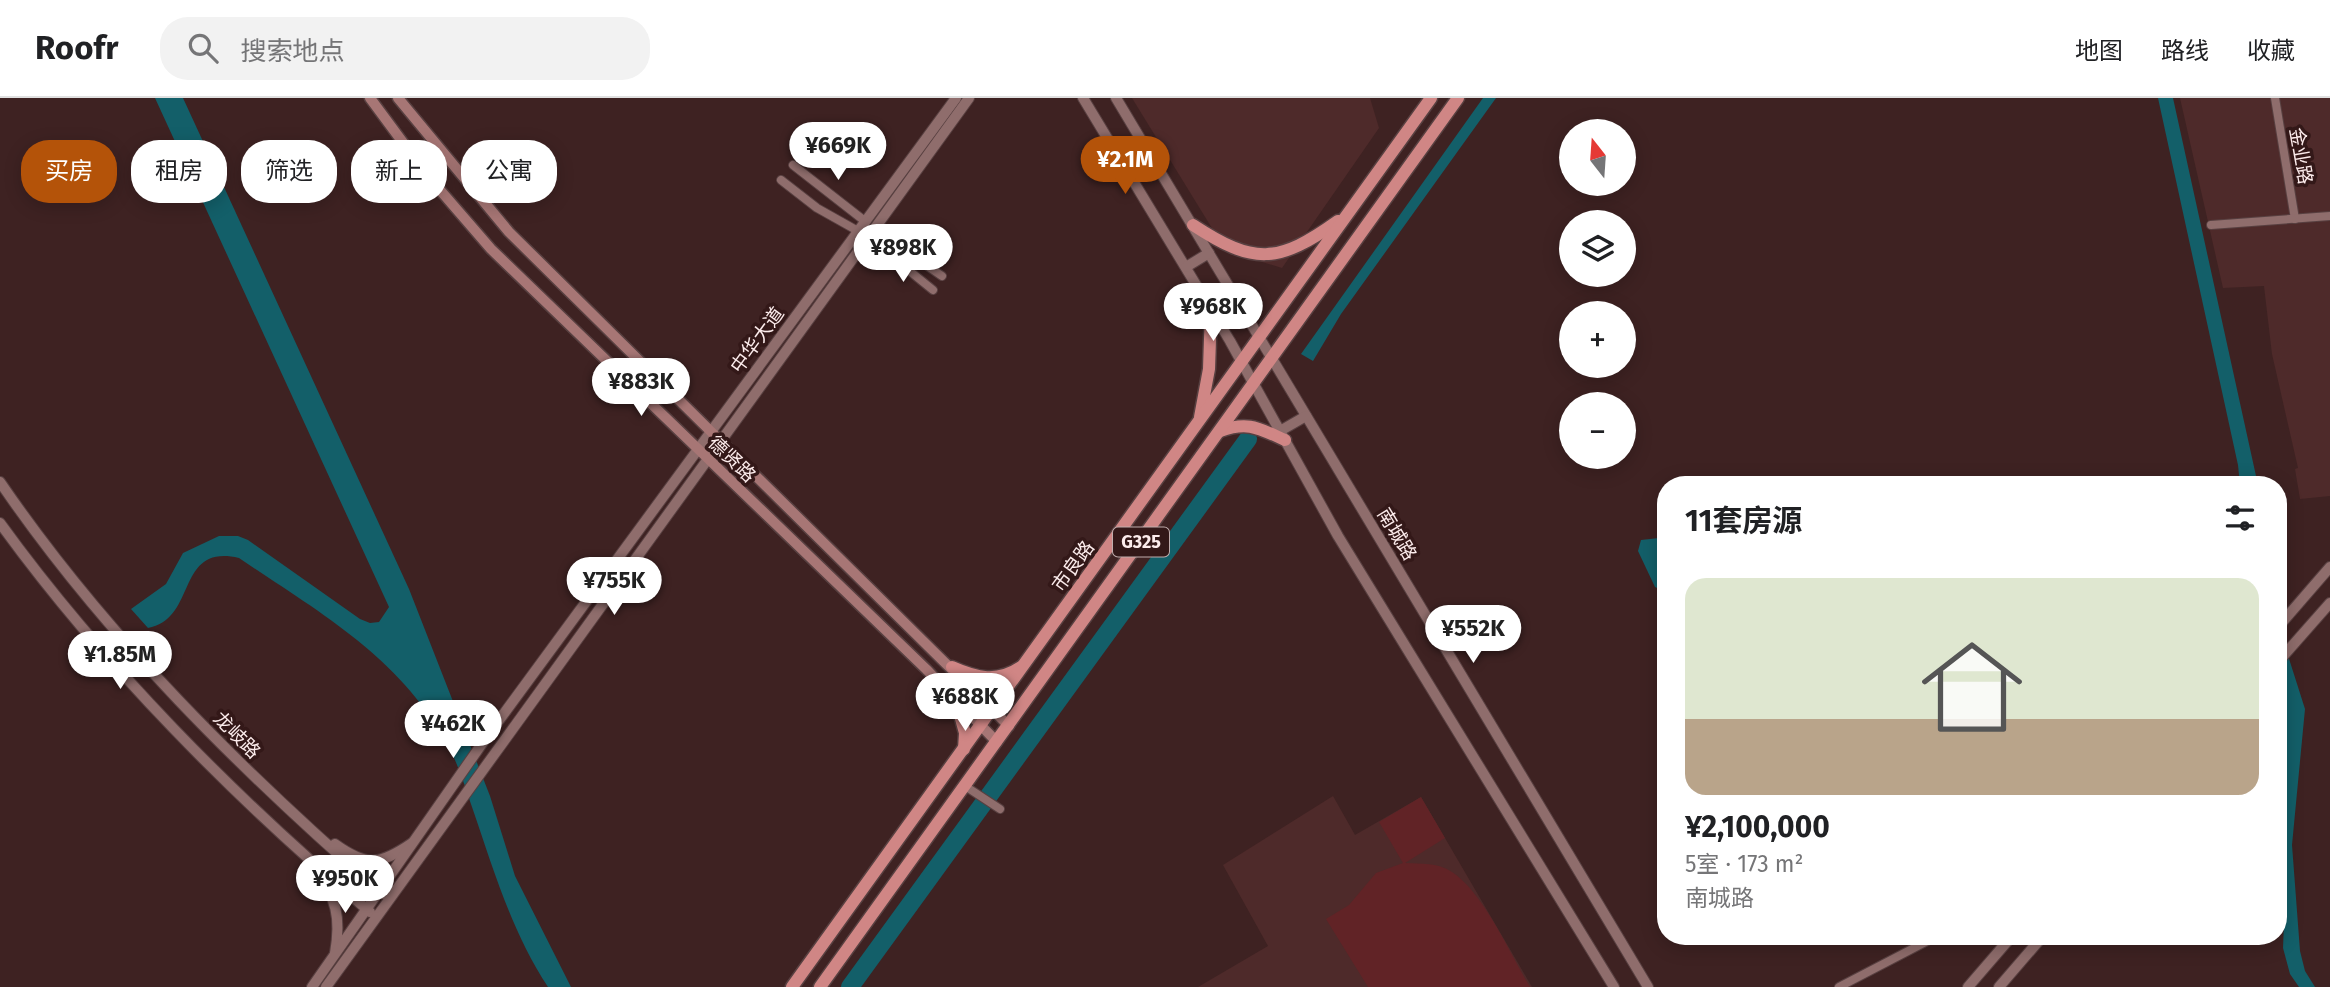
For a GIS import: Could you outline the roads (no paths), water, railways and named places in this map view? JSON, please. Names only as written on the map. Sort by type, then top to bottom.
[{"type":"highway","name":"市良路","points":[[792,987],[963,753],[1431,98]]},
{"type":"highway","name":"G325","points":[[820,987],[970,789],[997,742],[1458,98]]},
{"type":"highway","points":[[1193,225],[1232,248],[1277,255],[1307,243],[1347,215]]},
{"type":"highway","points":[[1199,422],[1209,369],[1211,309]]},
{"type":"highway","points":[[1220,431],[1239,424],[1282,436]]},
{"type":"highway","points":[[952,667],[986,678],[1010,674],[1027,663]]},
{"type":"highway","points":[[956,701],[965,733],[963,753]]},
{"type":"main road","name":"德贤路","points":[[370,98],[427,175],[484,241],[997,742]]},
{"type":"main road","name":"德贤路","points":[[398,98],[509,232],[1009,726]]},
{"type":"street","name":"中华大道","points":[[418,839],[486,738],[956,98]]},
{"type":"street","name":"中华大道","points":[[709,461],[873,235],[894,198],[970,98]]},
{"type":"street","points":[[1077,98],[1090,109]]},
{"type":"street","points":[[1083,98],[1211,309],[1338,536],[1614,987]]},
{"type":"street","name":"南城路","points":[[1116,98],[1648,987]]},
{"type":"street","name":"金业路","points":[[2275,98],[2295,219]]},
{"type":"street","points":[[793,165],[866,222]]},
{"type":"street","points":[[781,180],[817,208],[858,231]]},
{"type":"street","points":[[2211,225],[2330,216]]},
{"type":"street","points":[[873,235],[942,276]]},
{"type":"street","points":[[873,235],[933,289]]},
{"type":"street","points":[[1186,267],[1209,253]]},
{"type":"street","points":[[737,397],[748,407]]},
{"type":"street","points":[[1282,436],[1306,416]]},
{"type":"street","points":[[385,895],[451,817],[709,461]]},
{"type":"street","name":"龙岐路","points":[[0,482],[71,576],[167,689],[296,815],[385,895]]},
{"type":"street","name":"龙岐路","points":[[0,523],[102,649],[276,828],[372,914]]},
{"type":"street","points":[[2287,617],[2330,568]]},
{"type":"street","points":[[2287,652],[2330,603]]},
{"type":"street","points":[[970,789],[1000,809]]},
{"type":"street","points":[[296,815],[355,858],[367,861],[388,858],[418,839]]},
{"type":"street","points":[[276,828],[330,890],[339,923],[335,955]]},
{"type":"street","points":[[326,987],[418,839]]},
{"type":"street","points":[[312,987],[335,955],[372,914]]},
{"type":"street","points":[[1839,987],[1920,945]]},
{"type":"street","points":[[1968,987],[2004,945]]},
{"type":"street","points":[[1999,987],[2035,945]]},
{"type":"water","points":[[155,98],[183,98],[202,140],[174,140]]},
{"type":"water","points":[[1483,98],[1496,98],[1341,314],[1313,361],[1301,354]]},
{"type":"water","points":[[2158,98],[2173,98],[2256,476],[2239,476]]},
{"type":"water","points":[[227,194],[409,589],[490,796],[515,876],[571,987],[548,987],[524,945],[504,900],[456,762],[430,716],[408,688],[357,640],[239,558],[219,556],[205,561],[195,571],[182,598],[164,622],[148,628],[131,609],[166,584],[183,553],[219,536],[238,536],[248,540],[360,619],[370,623],[379,622],[389,607],[203,203],[227,203]]},
{"type":"water","points":[[1657,538],[1657,588],[1638,551],[1641,540]]},
{"type":"water","points":[[2287,652],[2305,709],[2292,845],[2300,951],[2305,971],[2315,987],[2299,987],[2290,974],[2283,945],[2287,945]]},
{"type":"waterway","points":[[850,987],[1248,439]]}]
